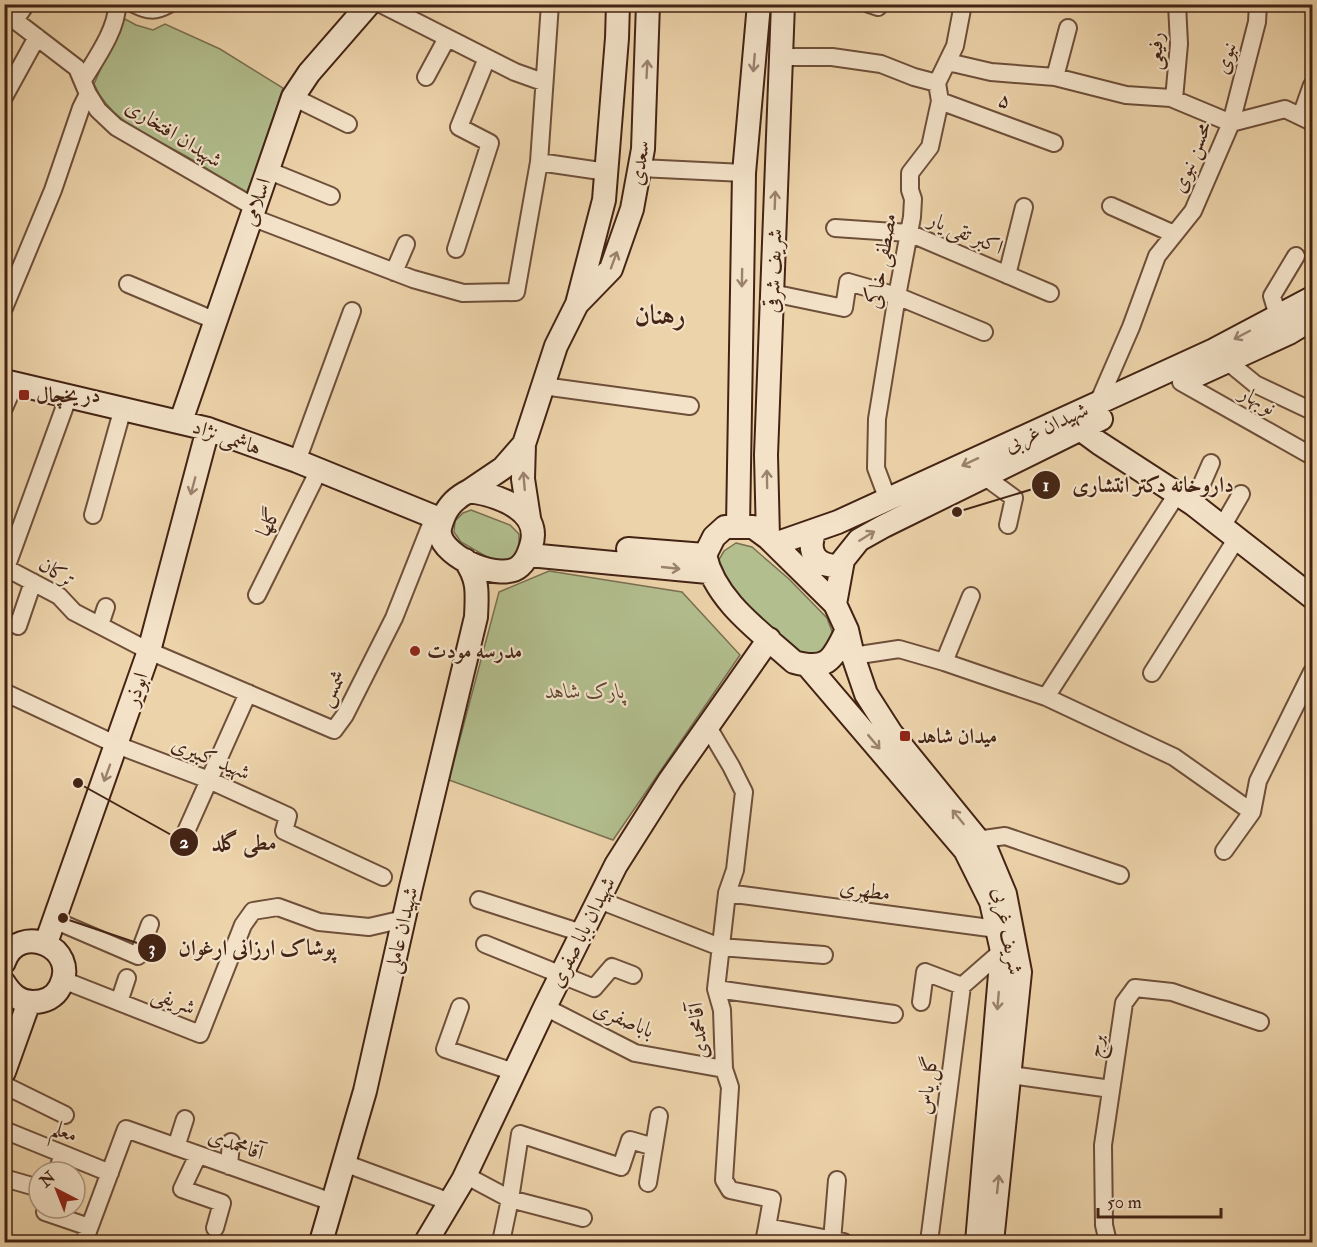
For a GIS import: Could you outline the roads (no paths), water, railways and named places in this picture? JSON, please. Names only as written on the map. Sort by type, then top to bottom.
[{"type":"main road","name":"اسلامی","points":[[181,421],[293,97],[309,73],[369,4]]},
{"type":"main road","name":"سعدی","points":[[524,444],[556,346],[577,304],[604,200],[618,38],[618,4]]},
{"type":"main road","name":"سعدی","points":[[577,304],[611,270],[632,209],[643,149],[648,4]]},
{"type":"main road","name":"شریف شرقی","points":[[738,526],[744,173],[759,4]]},
{"type":"main road","name":"شریف شرقی","points":[[771,541],[766,454],[783,4]]},
{"type":"main road","points":[[607,172],[640,168]]},
{"type":"main road","name":"شهیدان غربی","points":[[771,541],[838,522],[888,500],[1214,350],[1312,298]]},
{"type":"main road","name":"شهیدان غربی","points":[[835,604],[843,560],[859,540],[1080,429],[1288,333],[1312,319]]},
{"type":"main road","name":"هاشمی نژاد","points":[[10,382],[208,429],[297,461],[438,518]]},
{"type":"main road","name":"ابوذر","points":[[46,944],[149,651],[208,429]]},
{"type":"main road","points":[[1080,429],[1185,499],[1312,597]]},
{"type":"main road","points":[[524,444],[523,479],[529,518],[534,529],[531,548],[520,566],[511,572],[501,573],[484,569],[454,554],[440,534],[438,518],[458,497],[503,468],[524,444]]},
{"type":"main road","points":[[469,491],[483,493],[507,503],[529,518]]},
{"type":"main road","points":[[753,526],[771,541],[835,604],[847,630],[832,659],[817,666],[794,662],[730,604],[706,563],[714,537],[725,527],[753,526]]},
{"type":"main road","points":[[815,530],[811,541],[812,552],[819,562],[830,566],[841,566]]},
{"type":"main road","points":[[531,548],[706,563]]},
{"type":"main road","name":"شهیدان عاملی","points":[[321,1242],[365,1091],[476,616],[477,585],[473,572],[465,560]]},
{"type":"main road","name":"شهیدان عاملی","points":[[476,616],[511,572]]},
{"type":"main road","name":"شریف غربی","points":[[847,630],[852,656],[867,696],[891,733],[987,851],[1005,894],[1020,972],[992,1242]]},
{"type":"main road","name":"شهیدان بابا صفری","points":[[426,1242],[465,1175],[544,1006],[616,865],[664,790],[769,639]]},
{"type":"main road","name":"شریف غربی","points":[[808,666],[965,850],[991,902],[1000,940],[977,1242]]},
{"type":"main road","points":[[848,711],[849,702],[857,696],[867,696]]},
{"type":"main road","points":[[4,962],[12,949],[23,943],[34,941],[46,944],[55,950],[62,959],[64,969],[63,980],[58,990],[50,998],[40,1002],[18,999],[9,991],[4,982]]},
{"type":"main road","points":[[4,1072],[29,1002]]},
{"type":"street","points":[[10,16],[26,4]]},
{"type":"street","points":[[4,308],[53,190],[86,87],[105,44],[117,11],[117,4]]},
{"type":"street","points":[[134,4],[147,11],[160,9],[169,4]]},
{"type":"street","points":[[381,4],[515,72],[543,82]]},
{"type":"street","points":[[550,4],[539,162],[607,172]]},
{"type":"street","points":[[781,57],[832,57],[881,64],[914,78],[937,83],[955,46],[963,4]]},
{"type":"street","name":"رفیعی","points":[[1174,99],[1179,44],[1177,4]]},
{"type":"street","name":"نبوی","points":[[1231,123],[1257,22],[1258,4]]},
{"type":"street","name":"شهیدان افتخاری","points":[[10,16],[77,68],[98,110],[116,127],[253,212],[394,272],[463,293],[516,292],[539,162]]},
{"type":"street","points":[[1055,77],[1068,28]]},
{"type":"street","points":[[4,97],[37,37]]},
{"type":"street","points":[[426,77],[447,38]]},
{"type":"street","points":[[456,249],[490,143],[459,127],[487,58]]},
{"type":"street","name":"محسن نبوی","points":[[948,62],[991,72],[1055,77],[1126,95],[1174,99],[1231,123],[1193,211],[1157,256],[1131,327],[1098,403]]},
{"type":"street","name":"مصطفی خاکی","points":[[888,500],[876,468],[877,420],[909,233],[913,199],[910,190],[910,173],[930,147],[940,100],[937,83]]},
{"type":"street","points":[[1231,123],[1285,109],[1306,119],[1312,85]]},
{"type":"street","points":[[293,97],[348,124]]},
{"type":"street","name":"۵","points":[[940,100],[1054,142]]},
{"type":"street","points":[[640,168],[744,173]]},
{"type":"street","points":[[267,170],[331,196]]},
{"type":"street","points":[[1111,206],[1174,234]]},
{"type":"street","name":"اکبر تقی یار","points":[[1007,275],[1024,207]]},
{"type":"street","name":"اکبر تقی یار","points":[[835,228],[909,233],[1050,293]]},
{"type":"street","points":[[394,272],[406,244]]},
{"type":"street","points":[[1278,316],[1272,296],[1296,256]]},
{"type":"street","points":[[772,293],[844,308],[848,282],[897,296],[984,332]]},
{"type":"street","points":[[128,284],[216,321]]},
{"type":"street","points":[[297,461],[352,311]]},
{"type":"street","points":[[1227,361],[1255,384],[1312,411]]},
{"type":"street","points":[[4,408],[10,382]]},
{"type":"street","name":"نوبهار","points":[[1182,382],[1312,456]]},
{"type":"street","points":[[543,386],[690,406]]},
{"type":"street","name":"ترکان","points":[[69,395],[6,568],[59,596],[74,612],[149,651]]},
{"type":"street","points":[[93,515],[123,408]]},
{"type":"street","points":[[1046,696],[1211,463]]},
{"type":"street","name":"گلها","points":[[257,595],[319,470]]},
{"type":"street","points":[[984,476],[1014,498],[1008,525]]},
{"type":"street","points":[[1152,673],[1230,532],[1241,494]]},
{"type":"street","name":"شمس","points":[[149,651],[334,729],[345,716],[394,618],[438,518]]},
{"type":"street","points":[[18,626],[33,582]]},
{"type":"street","points":[[944,662],[971,596]]},
{"type":"street","points":[[100,625],[106,607]]},
{"type":"street","points":[[852,656],[899,649],[1046,696],[1174,758],[1251,812]]},
{"type":"street","points":[[1224,851],[1251,812],[1258,781],[1312,672]]},
{"type":"street","name":"شهید کبیری","points":[[4,692],[117,745],[209,780],[288,816],[284,831],[383,877]]},
{"type":"street","points":[[184,836],[248,693]]},
{"type":"street","name":"آقامحمدی","points":[[708,727],[732,766],[744,792],[735,870],[727,893],[716,989],[722,1010],[724,1069],[730,1087],[724,1180],[730,1190],[772,1199],[766,1235],[838,1242]]},
{"type":"street","points":[[977,840],[1005,836],[1120,875]]},
{"type":"street","name":"مطهری","points":[[727,893],[1000,940]]},
{"type":"street","points":[[479,900],[582,933]]},
{"type":"street","points":[[599,900],[720,948],[824,956]]},
{"type":"street","name":"شریفی","points":[[63,980],[200,1034],[243,925],[254,911],[278,907],[319,922],[369,927],[404,919]]},
{"type":"street","points":[[54,920],[138,956],[150,924]]},
{"type":"street","points":[[921,1002],[925,972],[962,986],[1000,940]]},
{"type":"street","points":[[484,944],[594,988],[612,967],[633,975]]},
{"type":"street","points":[[119,1002],[127,978]]},
{"type":"street","name":"گل یاس","points":[[929,1242],[962,986]]},
{"type":"street","name":"برج","points":[[1108,1242],[1104,1225],[1103,1145],[1124,1003],[1135,988],[1172,992],[1260,1022]]},
{"type":"street","points":[[716,989],[894,1014]]},
{"type":"street","name":"باباصفری","points":[[544,1006],[635,1053],[724,1069]]},
{"type":"street","points":[[460,1007],[445,1049],[514,1072]]},
{"type":"street","points":[[1018,1076],[1111,1089]]},
{"type":"street","points":[[4,1085],[65,1115]]},
{"type":"street","points":[[648,1183],[659,1116]]},
{"type":"street","points":[[176,1147],[184,1119]]},
{"type":"street","name":"آقامحمدی","points":[[110,1173],[126,1129],[332,1202]]},
{"type":"street","name":"معلم","points":[[4,1130],[110,1173]]},
{"type":"street","points":[[501,1242],[520,1134],[621,1167],[630,1140],[654,1147]]},
{"type":"street","points":[[229,1166],[231,1142]]},
{"type":"street","points":[[61,1160],[63,1154]]},
{"type":"street","points":[[198,1155],[182,1189],[222,1203],[215,1228]]},
{"type":"street","points":[[344,1162],[450,1202]]},
{"type":"street","points":[[59,1220],[86,1235],[110,1173]]},
{"type":"street","points":[[465,1175],[510,1199],[583,1218]]},
{"type":"street","points":[[4,1178],[27,1185]]},
{"type":"street","points":[[837,1180],[838,1242]]},
{"type":"place","name":"در یخچال","points":[[24,395]]},
{"type":"place","name":"داروخانه دکتر انتشاری","points":[[957,512]]},
{"type":"place","name":"مدرسه مودت","points":[[415,651]]},
{"type":"place","name":"میدان شاهد","points":[[905,736]]},
{"type":"place","name":"مطی گلد","points":[[78,783]]},
{"type":"place","name":"پوشاک ارزانی ارغوان","points":[[63,918]]},
{"type":"district","name":"رهنان","points":[[660,315]]},
{"type":"park label","name":"پارک شاهد","points":[[585,691]]}]
